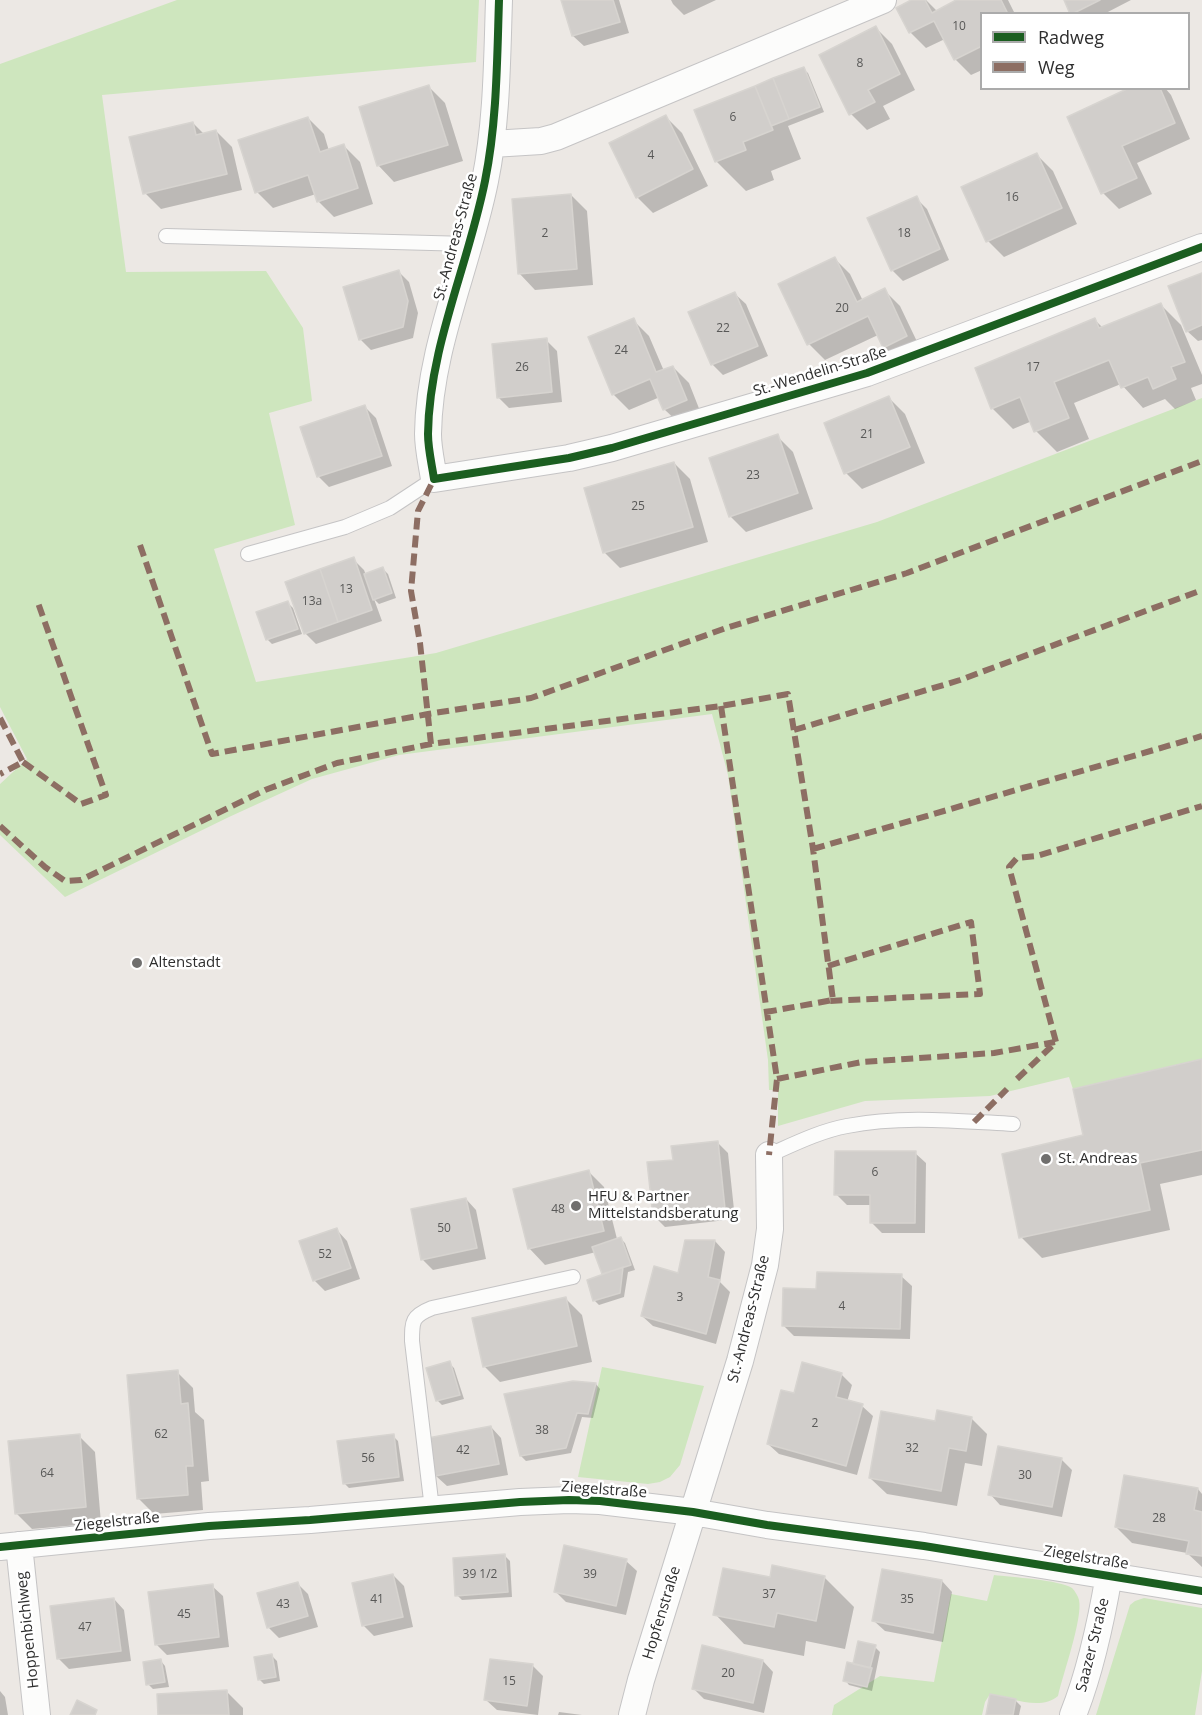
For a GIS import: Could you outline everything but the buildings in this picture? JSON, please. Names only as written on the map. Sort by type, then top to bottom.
[{"type":"street","name":"St.-Andreas-Straße","points":[[434,480],[428,438],[429,409],[439,350],[469,244],[492,144],[499,0]]},
{"type":"street","points":[[492,144],[526,143],[556,137],[883,0]]},
{"type":"street","name":"St.-Wendelin-Straße","points":[[434,480],[569,458],[612,448],[867,373],[1202,247]]},
{"type":"street","name":"St.-Andreas-Straße","points":[[693,1512],[740,1362],[765,1265],[770,1229],[769,1155]]},
{"type":"street","name":"Ziegelstraße","points":[[10,1546],[209,1526],[569,1500],[611,1502],[693,1512],[767,1525],[924,1546],[1202,1591]]},
{"type":"street","name":"Hopfenstraße","points":[[632,1715],[693,1512]]},
{"type":"street","name":"Hoppenbichlweg","points":[[10,1546],[37,1715]]},
{"type":"street","name":"Saazer Straße","points":[[1073,1715],[1101,1622],[1109,1575]]},
{"type":"lane","points":[[166,237],[469,244]]},
{"type":"lane","points":[[248,554],[345,527],[390,508],[434,480]]},
{"type":"lane","name":"St.-Andreas-Straße","points":[[769,1155],[845,1126],[873,1122],[926,1119],[1013,1124]]},
{"type":"lane","points":[[432,1509],[412,1341],[414,1318],[432,1308],[573,1277]]},
{"type":"green space","points":[[177,0],[479,0],[476,62],[102,95],[126,272],[266,271],[303,328],[312,401],[269,413],[295,525],[214,549],[256,682],[436,653],[877,522],[1202,398],[1202,1059],[1073,1089],[1069,1077],[990,1096],[865,1101],[778,1126],[778,1090],[769,1090],[768,1060],[728,775],[712,714],[399,755],[312,779],[65,897],[0,835],[0,784],[27,759],[0,707],[0,64]]},
{"type":"green space","points":[[602,1367],[704,1386],[680,1465],[670,1477],[648,1484],[578,1477]]},
{"type":"green space","points":[[994,1575],[1066,1585],[1072,1588],[1077,1595],[1078,1620],[1058,1696],[1043,1703],[1034,1703],[990,1694],[985,1702],[982,1715],[832,1715],[834,1705],[880,1676],[934,1682],[951,1594],[987,1601]]},
{"type":"green space","points":[[1144,1598],[1202,1608],[1202,1671],[1195,1715],[1096,1715],[1130,1605]]},
{"type":"marked path","points":[[140,545],[212,754],[428,714],[531,698],[726,628],[907,573],[1202,461]]},
{"type":"marked path","points":[[431,744],[420,643],[411,591],[418,511],[434,479]]},
{"type":"marked path","points":[[794,730],[960,680],[1202,590]]},
{"type":"marked path","points":[[23,762],[81,804],[106,795],[37,600]]},
{"type":"marked path","points":[[0,826],[45,867],[65,881],[81,880],[265,790],[337,763],[431,744],[721,706],[788,694],[813,849],[833,1000],[766,1012]]},
{"type":"marked path","points":[[721,706],[777,1079],[769,1155]]},
{"type":"marked path","points":[[0,718],[23,762],[0,774]]},
{"type":"marked path","points":[[813,849],[1202,736]]},
{"type":"marked path","points":[[1017,1079],[1056,1042],[1009,867],[1017,858],[1037,856],[1202,806]]},
{"type":"marked path","points":[[828,966],[971,922],[980,994],[828,1001]]},
{"type":"marked path","points":[[777,1079],[862,1062],[994,1053],[1055,1042]]},
{"type":"marked path","points":[[974,1122],[1007,1089]]},
{"type":"cycle path","points":[[499,0],[496,91],[489,159],[478,213],[442,339],[430,402],[428,440],[434,479],[569,458],[612,448],[867,373],[1202,247]]},
{"type":"cycle path","points":[[0,1547],[209,1526],[520,1502],[600,1501],[693,1512],[767,1525],[924,1546],[1202,1591]]},
{"type":"place","name":"Altenstadt","points":[[137,963]]},
{"type":"place","name":"St. Andreas","points":[[1046,1159]]},
{"type":"place","name":"HFU & Partner Mittelstandsberatung","points":[[576,1206]]}]
